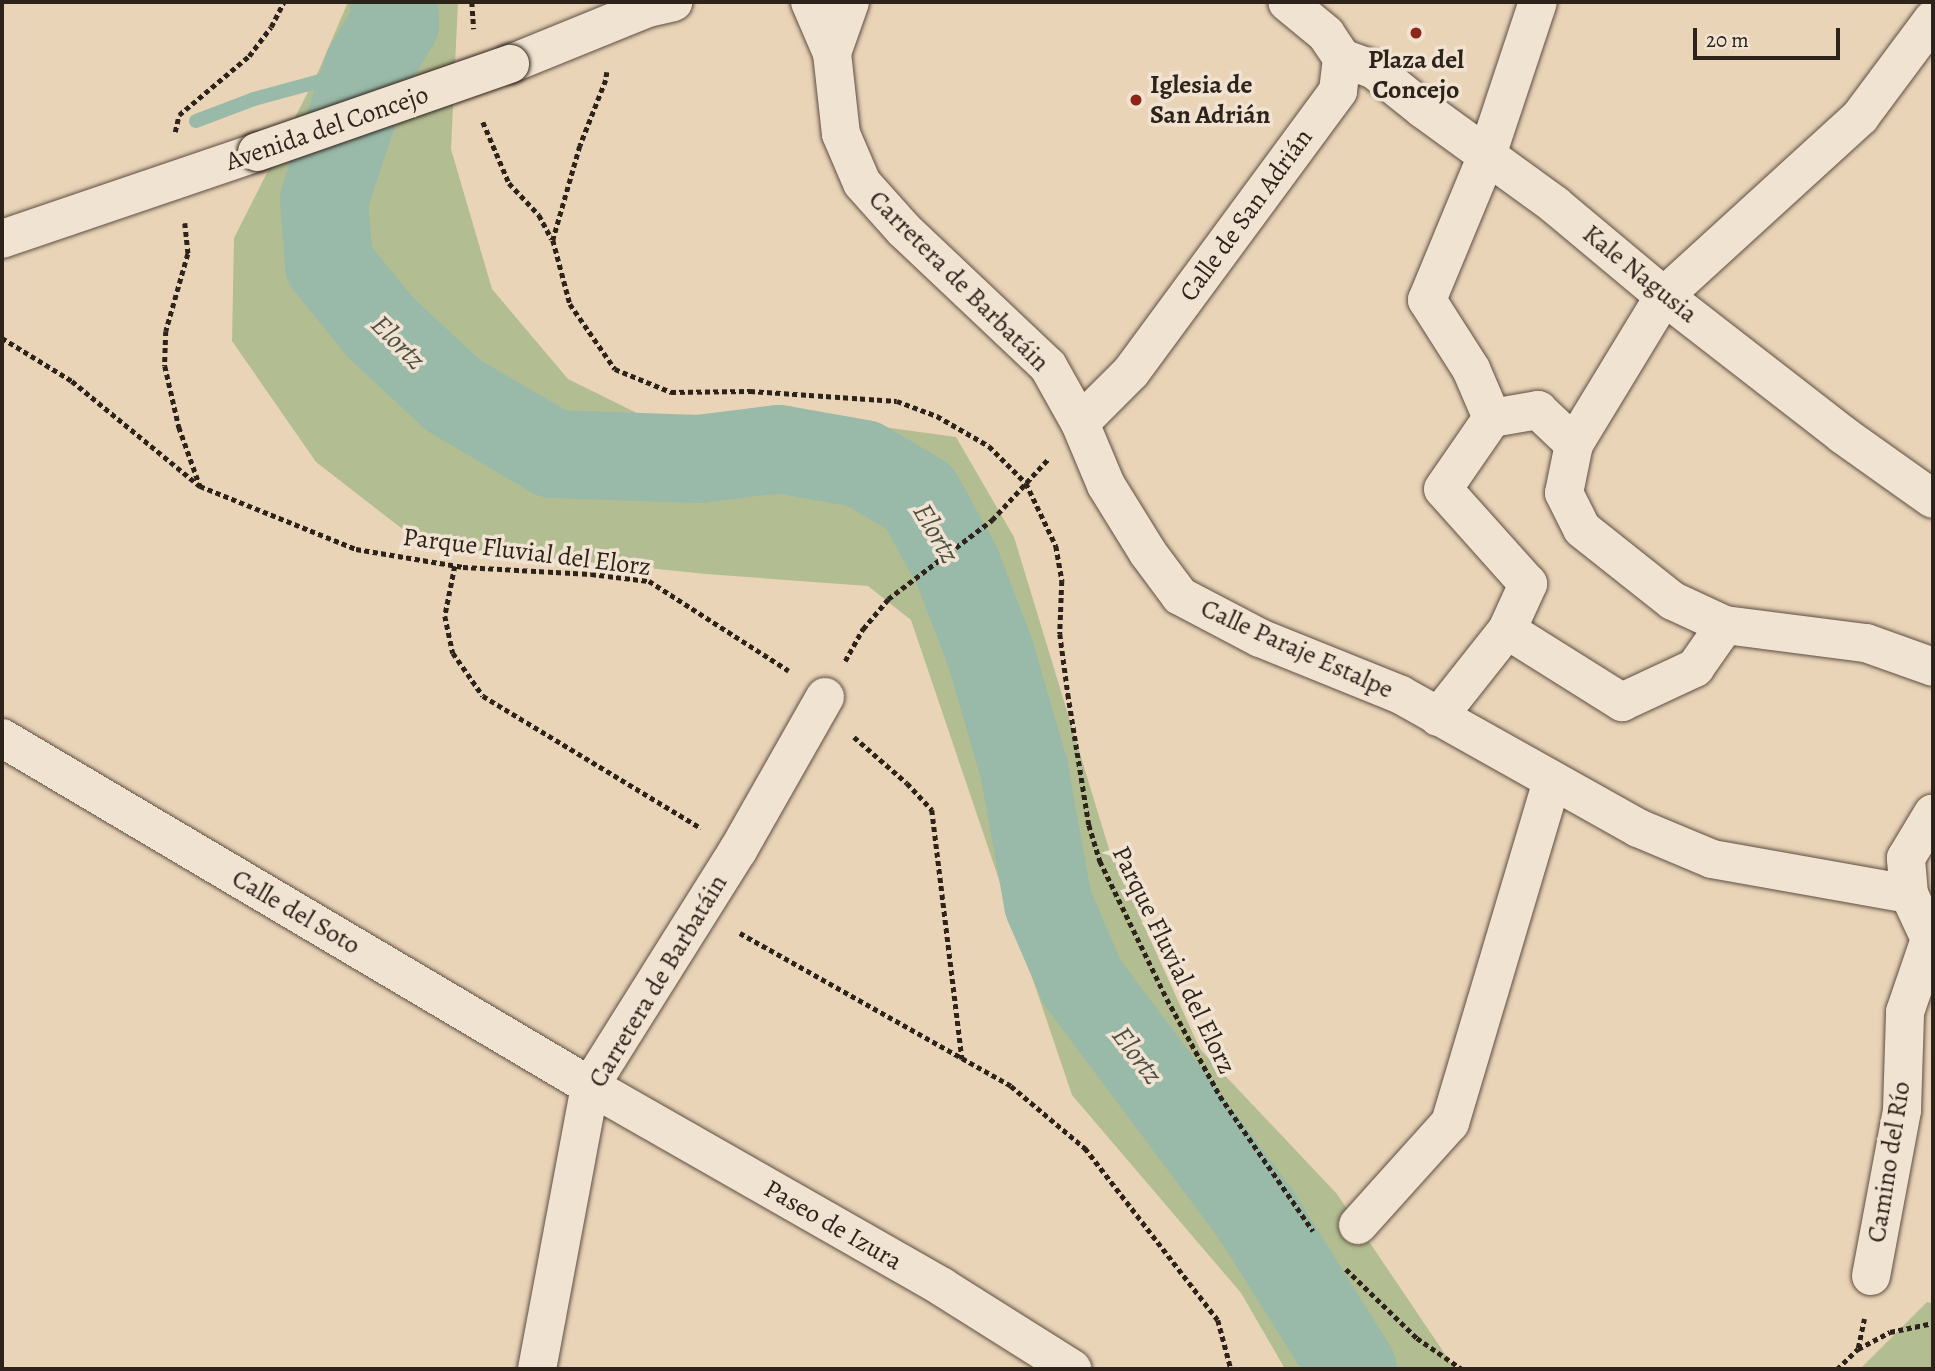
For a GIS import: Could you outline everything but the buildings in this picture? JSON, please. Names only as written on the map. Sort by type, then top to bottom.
[{"type":"street","name":"Carretera de Barbatáin","points":[[810,2],[832,53],[841,134],[862,183],[904,230],[1048,366],[1080,424]]},
{"type":"street","name":"Carretera de Barbatáin","points":[[832,53],[850,2]]},
{"type":"street","points":[[1287,2],[1326,34],[1342,58]]},
{"type":"street","points":[[1492,418],[1471,369],[1427,300],[1487,155],[1538,2]]},
{"type":"street","name":"Avenida del Concejo","points":[[2,239],[510,64],[658,4]]},
{"type":"street","points":[[1933,19],[1860,117],[1664,296],[1574,444],[1564,493],[1582,529],[1673,601],[1725,625],[1866,643],[1933,667]]},
{"type":"street","name":"Kale Nagusia","points":[[1342,58],[1373,69],[1555,205],[1664,296],[1832,427],[1933,499]]},
{"type":"street","name":"Calle de San Adrián","points":[[1080,424],[1131,372],[1338,91],[1342,58]]},
{"type":"street","points":[[1438,717],[1507,630],[1528,584],[1443,489],[1492,418],[1538,410],[1574,444]]},
{"type":"street","name":"Calle Paraje Estalpe","points":[[1080,424],[1106,485],[1148,553],[1180,596],[1260,638],[1401,695],[1638,828],[1712,859],[1909,894]]},
{"type":"street","points":[[1507,630],[1622,702],[1695,668],[1725,625]]},
{"type":"street","name":"Carretera de Barbatáin","points":[[537,1369],[590,1086],[738,850],[825,697]]},
{"type":"street","name":"Calle del Soto","points":[[2,738],[590,1086]]},
{"type":"street","points":[[1358,1225],[1450,1123],[1552,781]]},
{"type":"street","name":"Camino del Río","points":[[1871,1276],[1902,1110],[1905,1012],[1930,939],[1909,894],[1906,858],[1933,813]]},
{"type":"street","name":"Paseo de Izura","points":[[590,1086],[942,1287],[1072,1369]]},
{"type":"path","points":[[200,486],[179,427],[165,366],[166,331],[188,254],[180,179],[171,145],[180,115],[249,56],[271,27],[284,2]]},
{"type":"path","points":[[472,2],[475,40]]},
{"type":"path","points":[[553,240],[580,146],[606,80],[607,61],[598,30]]},
{"type":"path","points":[[482,119],[509,183],[538,215],[553,240]]},
{"type":"path","name":"Parque Fluvial del Elorz","points":[[553,240],[570,304],[615,369],[671,392],[750,391],[897,401],[937,416],[989,446],[1026,483],[1056,546],[1062,581],[1060,634],[1066,682],[1089,825],[1100,861],[1167,999],[1220,1096],[1320,1242]]},
{"type":"path","name":"Parque Fluvial del Elorz","points":[[2,338],[72,381],[200,486],[356,549],[455,566],[649,580],[746,640],[825,697],[860,745],[907,783],[932,810],[962,1059]]},
{"type":"path","points":[[825,697],[863,629],[888,599],[992,520],[1026,483]]},
{"type":"path","points":[[455,566],[445,616],[453,653],[483,696],[738,850]]},
{"type":"path","points":[[699,910],[1010,1086],[1085,1148],[1218,1321],[1231,1369]]},
{"type":"path","points":[[1339,1262],[1417,1338],[1462,1369]]},
{"type":"path","points":[[1838,1369],[1858,1349],[1890,1332],[1933,1323]]},
{"type":"green space","points":[[348,2],[458,2],[451,149],[492,289],[568,379],[647,418],[789,414],[956,437],[1014,537],[1109,849],[1200,1049],[1337,1194],[1455,1369],[1285,1369],[1241,1293],[1072,1095],[911,620],[868,586],[706,574],[423,545],[316,462],[232,341],[234,238],[318,72]]},
{"type":"green space","points":[[1927,1302],[1933,1303],[1933,1369],[1860,1369]]},
{"type":"waterway","name":"Elortz","points":[[394,2],[395,23],[368,68],[324,200],[329,264],[381,328],[453,395],[553,454],[699,459],[779,449],[863,464],[919,497],[957,566],[990,652],[1024,769],[1048,903],[1082,982],[1255,1213],[1353,1369]]},
{"type":"waterway","points":[[196,121],[254,99],[368,68]]},
{"type":"place","name":"Plaza del Concejo","points":[[1416,33]]},
{"type":"place","name":"Iglesia de San Adrián","points":[[1136,100]]}]
